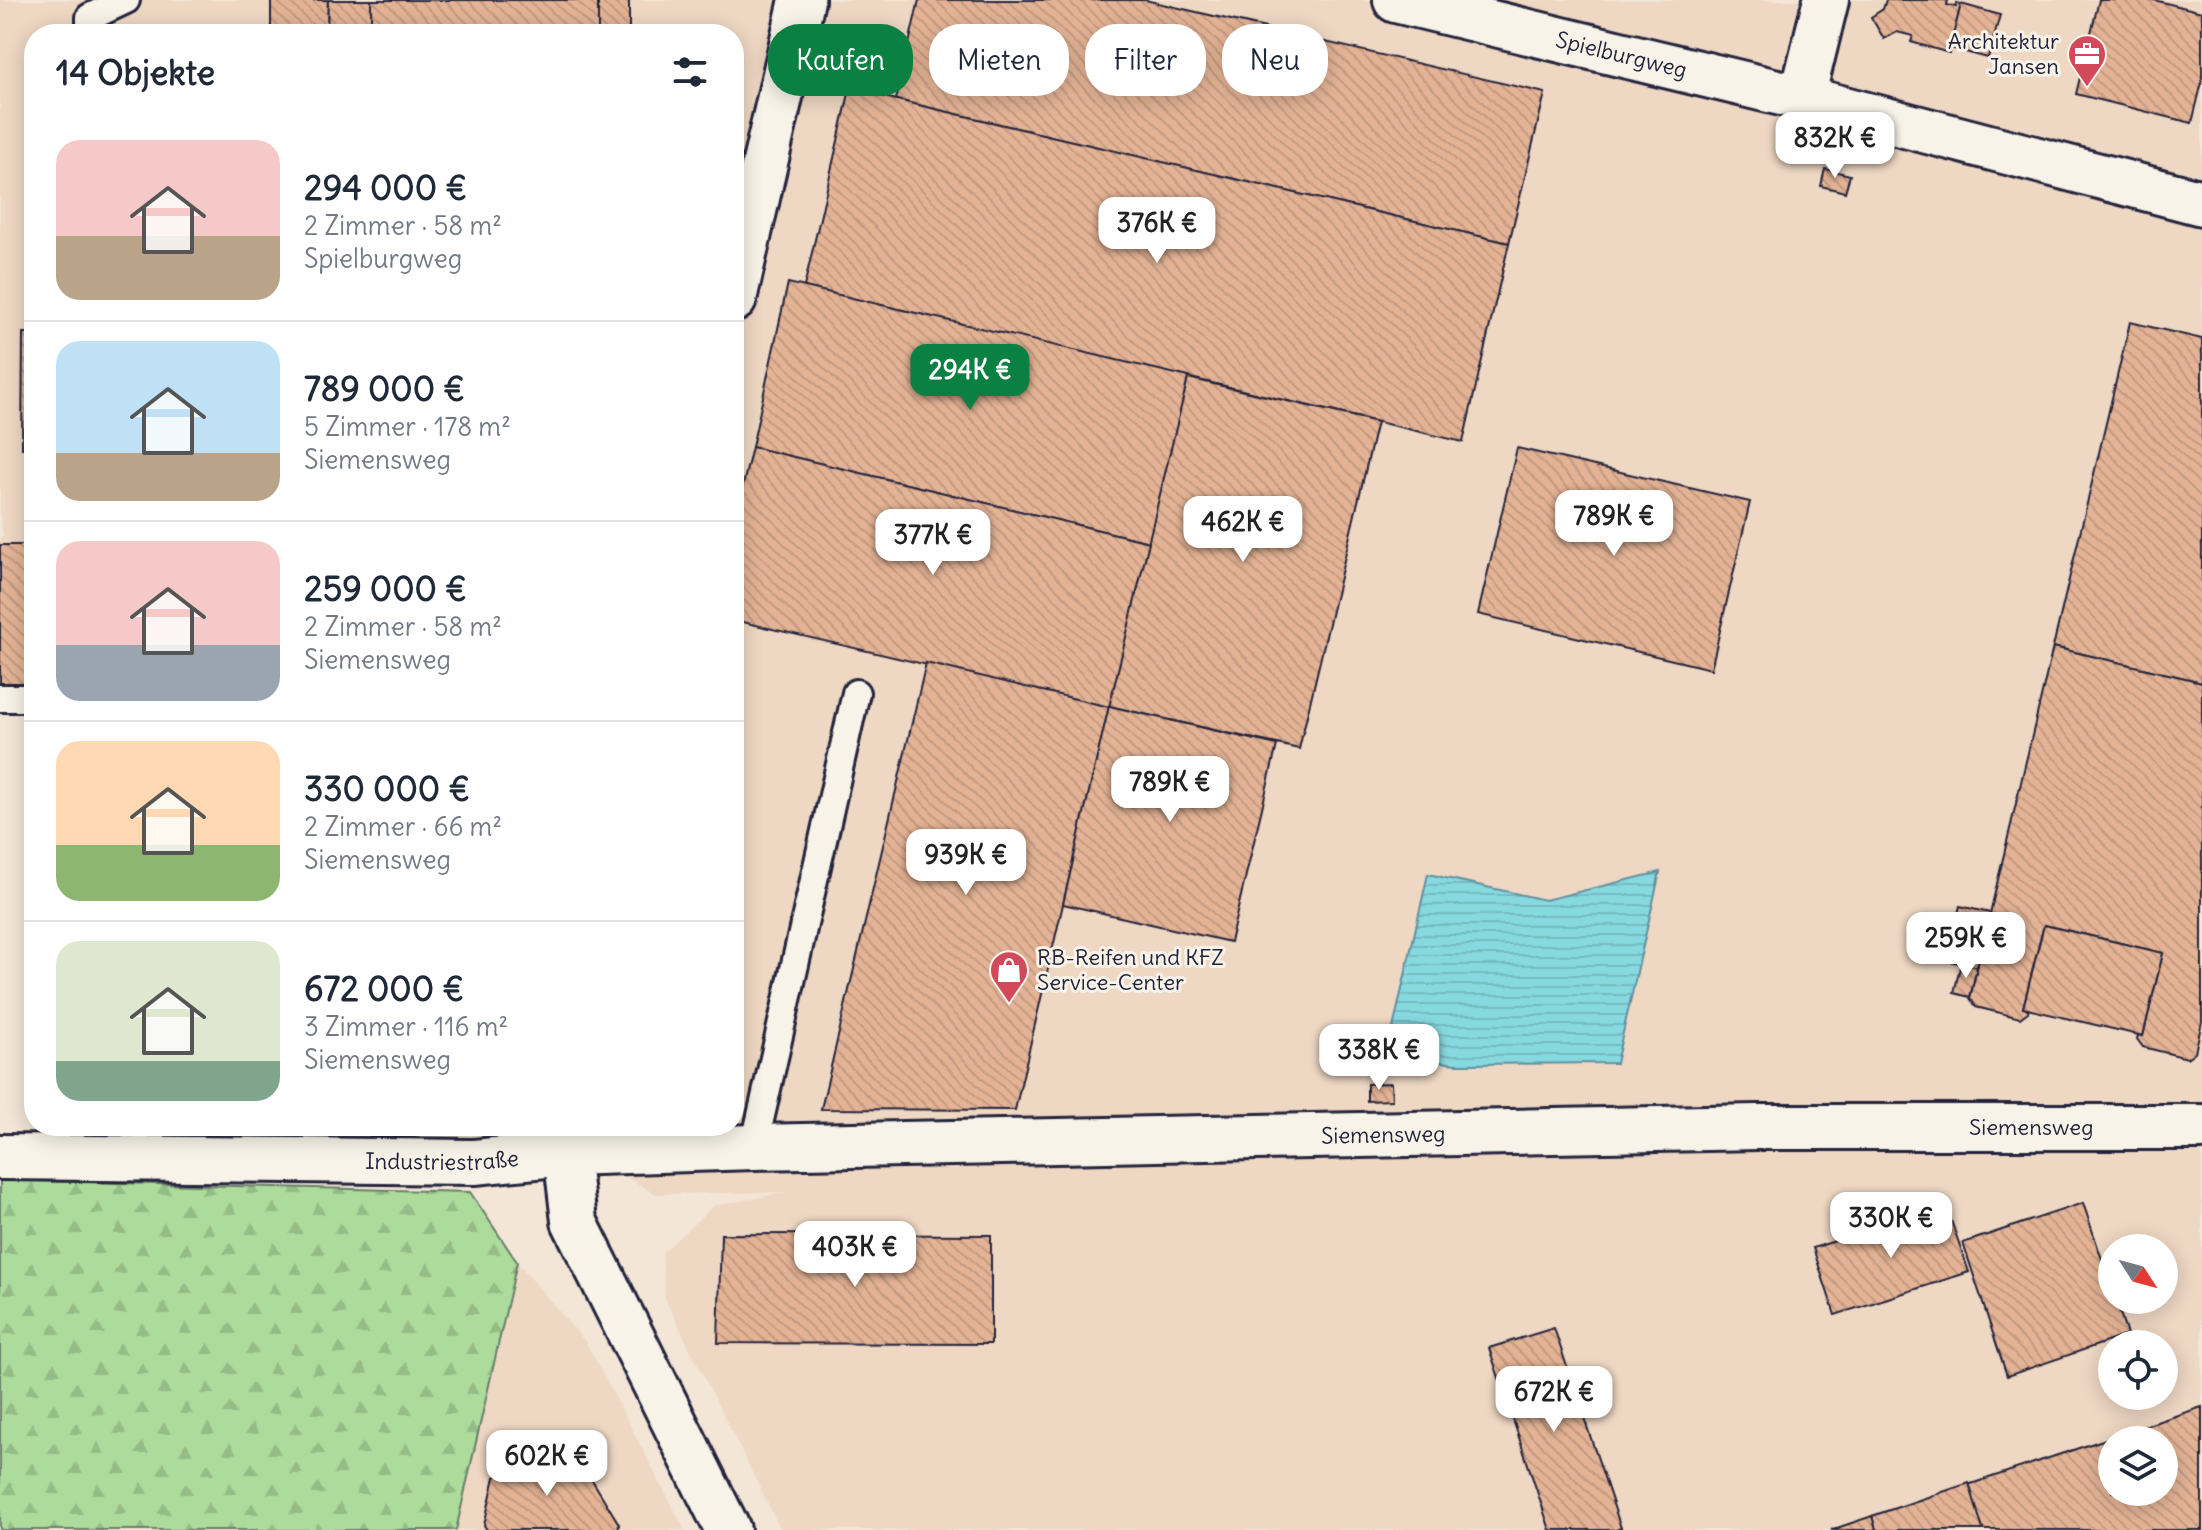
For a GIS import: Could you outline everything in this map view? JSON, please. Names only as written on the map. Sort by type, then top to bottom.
[{"type":"street","points":[[744,198],[746,178],[802,0]]},
{"type":"street","points":[[1802,98],[1826,0]]},
{"type":"street","name":"Spielburgweg","points":[[1413,2],[1802,98],[2202,203]]},
{"type":"street","name":"Siemensweg","points":[[564,1140],[754,1147],[1758,1127],[2202,1127]]},
{"type":"street","points":[[564,1140],[574,1221],[728,1530]]},
{"type":"street","name":"Industriestraße","points":[[0,1157],[474,1162],[564,1140]]},
{"type":"lane","points":[[90,24],[90,17],[126,0]]},
{"type":"lane","points":[[754,1147],[856,693]]},
{"type":"lane","points":[[0,698],[24,698]]},
{"type":"shaded area","points":[[0,0],[2202,0],[2202,1530],[781,1530],[665,1299],[662,1253],[713,1206],[787,1192],[656,1194],[554,1136],[744,1136],[744,24],[24,24],[24,708],[0,707],[0,537],[3,536],[0,518]]},
{"type":"shaded area","points":[[517,1262],[587,1344],[685,1530],[456,1530]]},
{"type":"green space","points":[[0,1180],[470,1192],[517,1262],[456,1530],[0,1530]]},
{"type":"water","points":[[1660,872],[1616,1063],[1456,1064],[1387,1055],[1428,874],[1545,900]]},
{"type":"building","points":[[271,0],[328,0],[327,24],[271,24]]},
{"type":"building","points":[[328,0],[371,0],[371,24],[327,24]]},
{"type":"building","points":[[371,0],[598,0],[598,24],[371,24]]},
{"type":"building","points":[[598,0],[629,0],[629,24],[598,24]]},
{"type":"building","points":[[919,0],[1145,0],[1248,24],[1222,24],[1222,96],[1328,96],[1328,43],[1545,93],[1509,243],[896,100],[897,96],[913,96],[913,26]]},
{"type":"building","points":[[1886,0],[1948,0],[1947,5],[1956,7],[1957,3],[1961,4],[1949,53],[1911,42],[1913,36],[1897,32],[1884,39],[1871,17],[1883,9]]},
{"type":"building","points":[[2099,0],[2154,0],[2202,12],[2202,82],[2192,123],[2076,94]]},
{"type":"building","points":[[1961,4],[2000,15],[1988,58],[1950,48]]},
{"type":"building","points":[[848,96],[880,96],[1509,243],[1463,442],[804,287]]},
{"type":"building","points":[[1825,169],[1850,175],[1845,192],[1821,186]]},
{"type":"building","points":[[788,283],[1189,377],[1149,542],[752,447]]},
{"type":"building","points":[[2130,322],[2202,339],[2202,682],[2053,647]]},
{"type":"building","points":[[23,333],[24,333],[24,448]]},
{"type":"building","points":[[1188,378],[1377,422],[1299,749],[1109,706]]},
{"type":"building","points":[[752,447],[1149,542],[1109,707],[744,622],[744,481]]},
{"type":"building","points":[[1517,448],[1750,502],[1711,669],[1478,614]]},
{"type":"building","points":[[0,545],[24,545],[24,684],[0,684]]},
{"type":"building","points":[[2053,647],[2202,682],[2202,1022],[2195,1052],[2187,1058],[2143,1047],[2137,1039],[2138,1035],[2143,1036],[2163,953],[2044,925],[2023,1008],[2029,1009],[2028,1012],[2020,1018],[1976,1007],[1970,998]]},
{"type":"building","points":[[926,663],[1109,707],[1015,1110],[821,1109]]},
{"type":"building","points":[[1109,706],[1277,745],[1230,942],[1063,904]]},
{"type":"building","points":[[1960,906],[1990,913],[1977,967],[1946,960]]},
{"type":"building","points":[[2044,925],[2163,953],[2143,1036],[2023,1008]]},
{"type":"building","points":[[1961,963],[1977,967],[1970,997],[1954,993]]},
{"type":"building","points":[[1391,1083],[1392,1100],[1367,1101],[1367,1084]]},
{"type":"building","points":[[2083,1203],[2098,1247],[2098,1314],[2120,1314],[2125,1330],[2098,1330],[2098,1345],[2007,1376],[1963,1243]]},
{"type":"building","points":[[1946,1206],[1969,1272],[1835,1315],[1813,1248]]},
{"type":"building","points":[[721,1234],[991,1235],[991,1344],[718,1343]]},
{"type":"building","points":[[1554,1328],[1621,1528],[1616,1530],[1550,1530],[1489,1348]]},
{"type":"building","points":[[2202,1407],[2202,1530],[1983,1530],[1968,1485],[2098,1442],[2098,1506],[2178,1506],[2178,1426],[2145,1426]]},
{"type":"building","points":[[534,1453],[583,1465],[619,1524],[618,1530],[487,1530],[484,1525],[495,1477]]},
{"type":"building","points":[[1969,1483],[1983,1530],[1876,1530],[1872,1516]]},
{"type":"building","points":[[1872,1516],[1876,1530],[1831,1530]]},
{"type":"place","name":"Architektur Jansen","points":[[2087,88]]},
{"type":"place","name":"RB-Reifen und KFZ Service-Center","points":[[1009,1004]]}]
